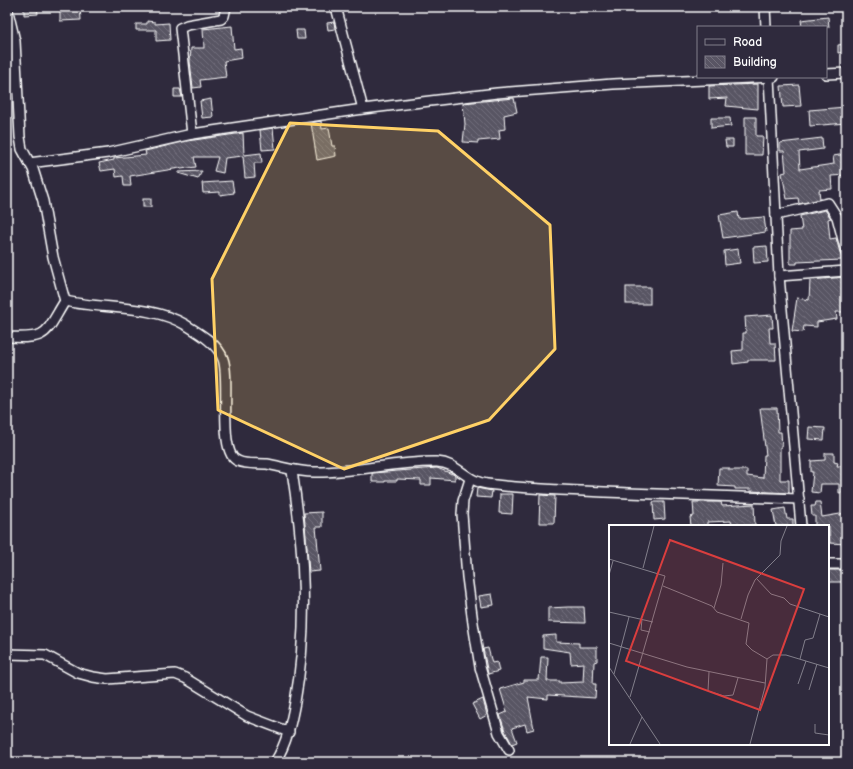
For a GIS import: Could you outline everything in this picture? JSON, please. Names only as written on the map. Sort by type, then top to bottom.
[{"type":"street","points":[[7,7],[15,41],[20,137],[22,149],[29,163],[43,201],[52,257],[65,302],[47,331],[42,335],[35,337],[7,337]]},
{"type":"street","points":[[192,134],[180,28],[186,24],[221,19],[224,16],[226,7]]},
{"type":"street","points":[[336,7],[363,109]]},
{"type":"street","points":[[765,7],[766,26]]},
{"type":"street","points":[[827,74],[846,73]]},
{"type":"street","points":[[29,163],[108,153],[192,134],[363,109],[513,92],[613,84],[747,78]]},
{"type":"street","points":[[769,78],[779,276],[801,525]]},
{"type":"street","points":[[776,215],[828,203],[837,217],[846,250]]},
{"type":"street","points":[[779,276],[846,271]]},
{"type":"street","points":[[65,302],[79,305],[143,311],[170,317],[186,324],[201,335],[219,352],[225,367],[226,439],[228,452],[231,457],[239,462],[264,464],[292,470],[315,472],[367,469],[410,463],[440,462],[458,468],[470,479],[484,484],[566,491],[799,499]]},
{"type":"street","points":[[275,762],[289,732],[302,653],[305,618],[301,539],[292,470]]},
{"type":"street","points":[[470,479],[463,501],[462,514],[467,577],[473,623],[480,668],[499,733],[509,750]]},
{"type":"street","points":[[829,564],[846,564]]},
{"type":"street","points":[[7,654],[45,655],[78,673],[93,678],[107,679],[175,674],[185,678],[247,716],[289,732]]},
{"type":"highlighted area","points":[[290,123],[438,131],[550,225],[555,349],[489,420],[344,469],[218,410],[212,279]]},
{"type":"building","points":[[24,7],[37,7],[38,14],[24,15]]},
{"type":"building","points":[[60,7],[80,7],[81,20],[60,21]]},
{"type":"building","points":[[828,17],[829,27],[802,26],[801,20]]},
{"type":"building","points":[[147,21],[155,22],[155,24],[169,23],[170,40],[156,41],[156,30],[136,30],[136,24],[147,24]]},
{"type":"building","points":[[334,22],[335,29],[328,30],[327,23]]},
{"type":"building","points":[[232,26],[234,49],[241,48],[242,58],[224,61],[226,77],[200,80],[201,87],[193,88],[190,61],[191,48],[204,48],[203,29]]},
{"type":"building","points":[[296,30],[304,30],[305,39],[297,39]]},
{"type":"building","points":[[846,44],[846,52],[838,53],[838,45]]},
{"type":"building","points":[[758,84],[758,109],[726,106],[727,98],[709,99],[709,86]]},
{"type":"building","points":[[799,85],[801,106],[783,107],[781,86]]},
{"type":"building","points":[[174,89],[180,89],[182,97],[174,97]]},
{"type":"building","points":[[514,98],[517,112],[504,115],[505,129],[499,130],[500,139],[478,141],[478,143],[463,142],[465,124],[463,103]]},
{"type":"building","points":[[211,99],[213,117],[202,118],[200,101]]},
{"type":"building","points":[[846,107],[846,123],[810,126],[809,110]]},
{"type":"building","points":[[745,117],[756,117],[756,136],[763,136],[762,155],[745,155]]},
{"type":"building","points":[[711,118],[730,118],[731,126],[711,128]]},
{"type":"building","points":[[321,121],[322,129],[329,128],[332,146],[335,146],[336,156],[317,160],[311,123]]},
{"type":"building","points":[[273,128],[275,149],[262,150],[260,130]]},
{"type":"building","points":[[243,133],[244,155],[261,153],[262,163],[254,163],[255,177],[245,178],[243,156],[225,158],[223,173],[214,171],[218,157],[194,157],[196,167],[130,176],[131,186],[124,186],[123,176],[116,177],[115,169],[101,171],[99,163],[114,160],[114,158],[146,155],[145,151],[187,141]]},
{"type":"building","points":[[822,138],[823,149],[799,152],[800,169],[834,164],[833,156],[846,154],[846,175],[831,176],[832,189],[819,190],[820,199],[799,204],[798,198],[787,199],[782,173],[786,172],[784,151],[780,151],[780,143]]},
{"type":"building","points":[[725,140],[733,140],[733,147],[726,147]]},
{"type":"building","points":[[202,171],[198,179],[178,173],[178,172]]},
{"type":"building","points":[[232,181],[234,193],[220,195],[220,192],[203,193],[202,183]]},
{"type":"building","points":[[143,199],[151,199],[151,207],[143,207]]},
{"type":"building","points":[[825,210],[831,218],[828,219],[830,239],[836,238],[842,260],[797,262],[797,264],[790,264],[790,231],[802,230],[800,216]]},
{"type":"building","points":[[738,212],[739,219],[764,217],[766,232],[723,238],[719,215]]},
{"type":"building","points":[[767,246],[768,262],[754,263],[753,247]]},
{"type":"building","points":[[738,249],[740,263],[725,265],[724,251]]},
{"type":"building","points":[[846,277],[846,312],[836,312],[837,319],[817,322],[817,327],[804,326],[803,332],[792,331],[797,298],[809,300],[810,280]]},
{"type":"building","points":[[626,287],[650,287],[650,304],[626,304]]},
{"type":"building","points":[[772,315],[773,328],[769,328],[770,343],[775,343],[776,360],[748,360],[748,362],[733,364],[732,351],[743,350],[743,333],[746,333],[745,317]]},
{"type":"building","points":[[760,408],[777,408],[778,432],[781,432],[782,447],[780,447],[780,480],[789,480],[789,493],[750,491],[751,489],[735,489],[735,487],[718,486],[719,468],[729,468],[729,470],[747,470],[747,476],[763,478],[764,455],[766,455]]},
{"type":"building","points":[[809,427],[825,428],[824,440],[808,439]]},
{"type":"building","points":[[825,453],[834,453],[834,462],[838,463],[837,466],[846,466],[846,492],[839,493],[839,484],[821,484],[820,493],[811,492],[813,472],[811,472],[811,461],[825,460]]},
{"type":"building","points":[[437,468],[455,475],[455,480],[431,478],[431,485],[421,485],[421,480],[397,479],[397,481],[372,482],[372,473]]},
{"type":"building","points":[[477,488],[492,491],[491,498],[476,497]]},
{"type":"building","points":[[500,494],[513,494],[512,514],[499,513]]},
{"type":"building","points":[[540,495],[555,496],[554,523],[539,523]]},
{"type":"building","points":[[653,502],[664,502],[665,519],[654,520]]},
{"type":"building","points":[[693,502],[721,502],[722,506],[754,504],[755,525],[732,525],[731,521],[707,522],[707,525],[691,525],[690,517],[694,516]]},
{"type":"building","points":[[816,502],[820,502],[822,517],[846,513],[846,544],[830,543],[829,525],[815,525],[815,516],[812,516],[811,506],[815,506]]},
{"type":"building","points":[[785,508],[787,519],[793,519],[793,525],[776,525],[773,510]]},
{"type":"building","points":[[322,512],[322,527],[316,527],[320,571],[309,572],[304,513]]},
{"type":"building","points":[[829,570],[846,570],[846,582],[829,582]]},
{"type":"building","points":[[492,594],[494,605],[481,607],[479,596]]},
{"type":"building","points":[[584,607],[585,623],[548,622],[548,608]]},
{"type":"building","points":[[556,635],[556,642],[579,643],[579,647],[597,647],[597,661],[594,662],[593,684],[596,684],[595,698],[548,695],[548,699],[528,697],[534,729],[527,731],[525,724],[512,728],[517,742],[512,744],[505,731],[500,715],[507,712],[500,689],[524,682],[524,680],[539,680],[541,657],[548,657],[547,681],[560,681],[560,683],[583,682],[584,663],[571,664],[570,652],[543,648],[543,636]]},
{"type":"building","points":[[488,648],[492,663],[497,662],[499,671],[488,674],[483,649]]},
{"type":"building","points":[[483,699],[487,715],[480,719],[472,704]]}]
